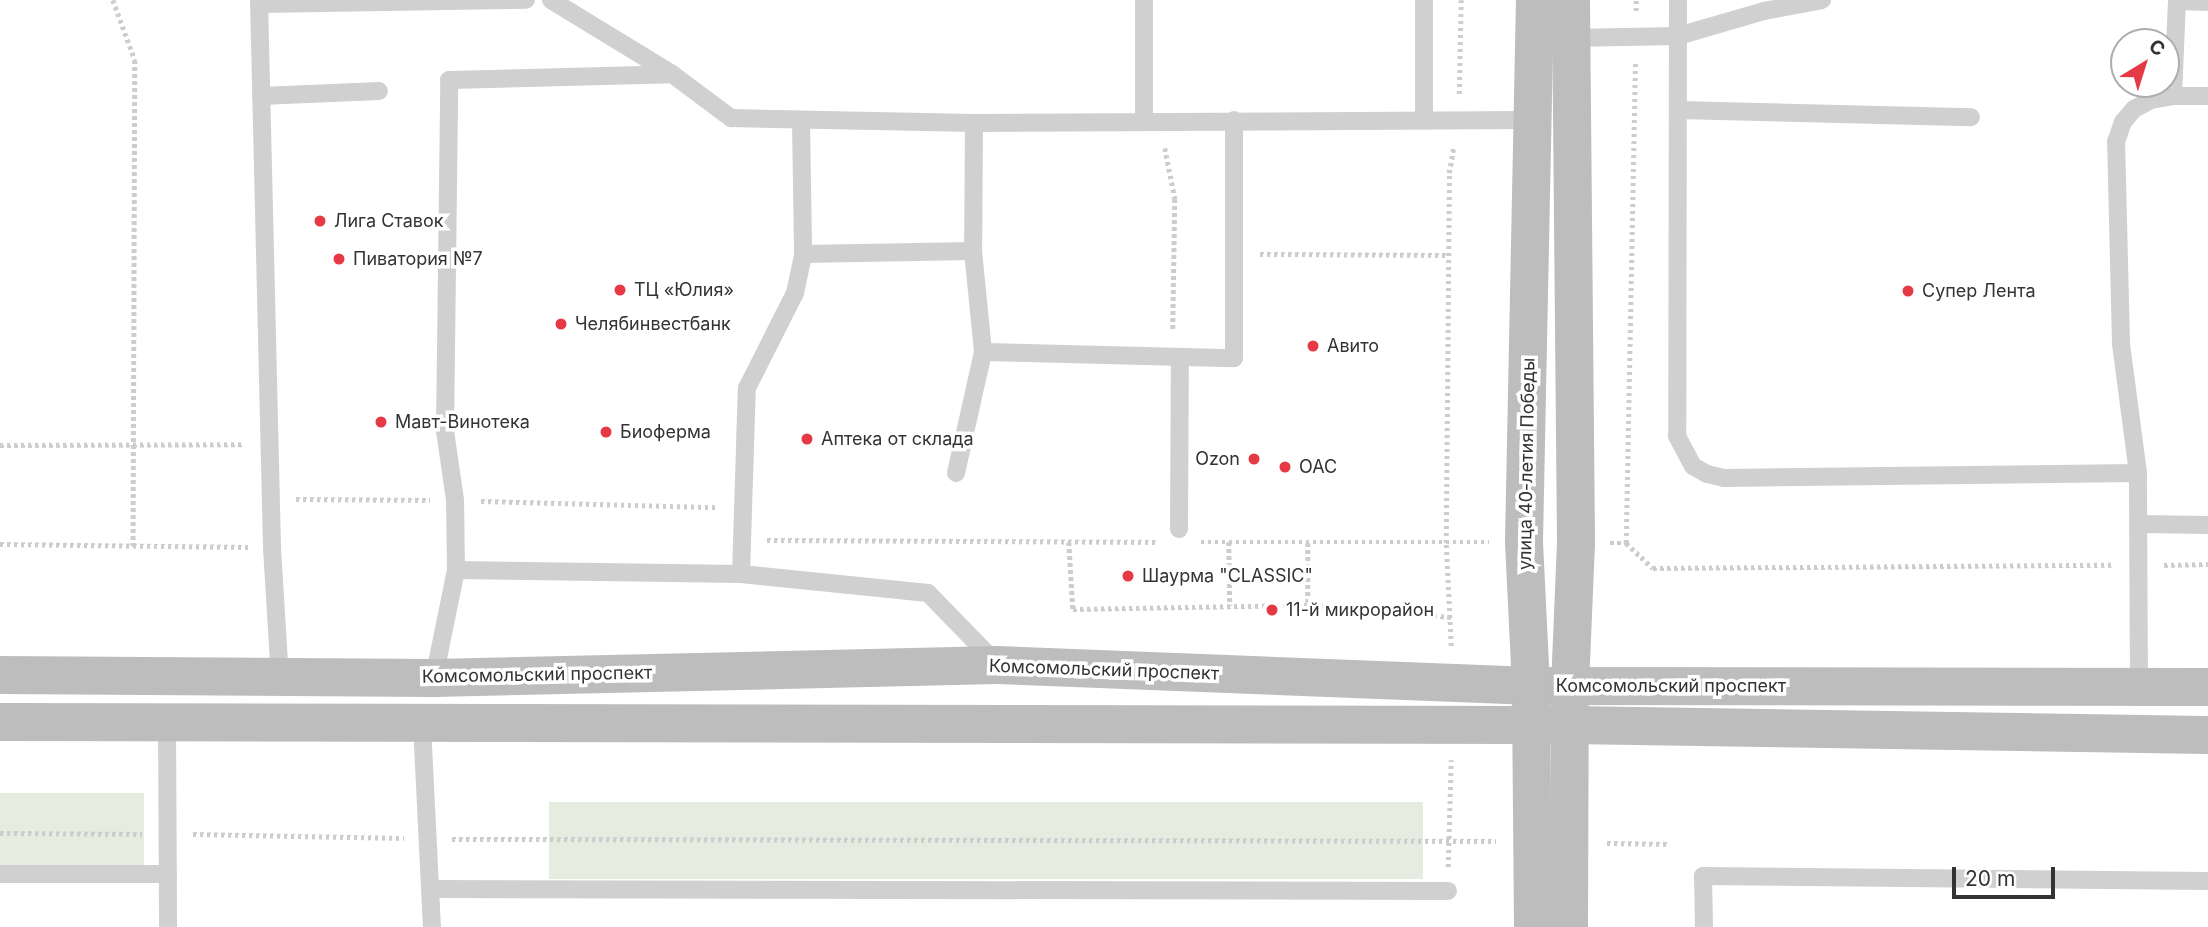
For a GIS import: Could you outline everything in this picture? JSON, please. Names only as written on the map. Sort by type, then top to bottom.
[{"type":"main road","name":"улица 40-летия Победы","points":[[1535,0],[1524,541],[1532,725],[1551,842],[1569,927]]},
{"type":"main road","name":"улица 40-летия Победы","points":[[1533,927],[1571,725],[1576,543],[1571,0]]},
{"type":"main road","name":"Комсомольский проспект","points":[[0,675],[434,678],[997,664],[1531,686],[2208,687]]},
{"type":"main road","points":[[0,722],[1571,725],[2208,735]]},
{"type":"lane","points":[[280,679],[270,499],[259,2],[526,0]]},
{"type":"lane","points":[[551,0],[672,74],[731,118],[974,123],[1534,120]]},
{"type":"lane","points":[[1144,0],[1152,120]]},
{"type":"lane","points":[[1424,0],[1424,119]]},
{"type":"lane","points":[[1678,0],[1677,436],[1693,466],[1707,474],[1724,478],[2138,473]]},
{"type":"lane","points":[[1571,38],[1678,36],[1764,5],[1822,0]]},
{"type":"lane","points":[[2176,28],[2177,1],[2208,2]]},
{"type":"lane","points":[[434,678],[456,570],[455,500],[444,431],[449,80],[672,74]]},
{"type":"lane","points":[[261,96],[379,91]]},
{"type":"lane","points":[[2180,96],[2208,96]]},
{"type":"lane","points":[[2139,687],[2138,473],[2121,343],[2116,142],[2123,122],[2134,109],[2151,100],[2162,98]]},
{"type":"lane","points":[[1678,110],[1971,117]]},
{"type":"lane","points":[[983,352],[1234,358],[1234,120]]},
{"type":"lane","points":[[741,574],[747,388],[795,293],[803,254],[801,121]]},
{"type":"lane","points":[[956,472],[983,352],[973,251],[974,123]]},
{"type":"lane","points":[[803,254],[973,251]]},
{"type":"lane","points":[[1176,357],[1184,535]]},
{"type":"lane","points":[[2139,524],[2208,525]]},
{"type":"lane","points":[[456,570],[741,574],[928,593],[997,664]]},
{"type":"lane","points":[[167,723],[168,927]]},
{"type":"lane","points":[[422,724],[432,927]]},
{"type":"lane","points":[[0,874],[168,874]]},
{"type":"lane","points":[[1704,927],[1703,876],[2208,881]]},
{"type":"lane","points":[[431,889],[1448,891]]},
{"type":"path","points":[[113,0],[135,60],[133,545]]},
{"type":"path","points":[[1452,681],[1446,543],[1449,173],[1458,119],[1461,0]]},
{"type":"path","points":[[1626,543],[1636,0]]},
{"type":"path","points":[[1152,120],[1175,199],[1176,357]]},
{"type":"path","points":[[1234,254],[1448,255]]},
{"type":"path","points":[[0,445],[269,444]]},
{"type":"path","points":[[270,499],[455,500],[723,507],[742,539],[1162,542]]},
{"type":"path","points":[[1184,535],[1229,542],[1524,541]]},
{"type":"path","points":[[1069,542],[1073,609],[1308,605],[1451,617]]},
{"type":"path","points":[[1229,542],[1230,606]]},
{"type":"path","points":[[1307,543],[1308,605]]},
{"type":"path","points":[[1576,543],[1626,543],[1653,568],[2208,565]]},
{"type":"path","points":[[0,544],[272,548]]},
{"type":"path","points":[[1448,891],[1447,840],[1452,725]]},
{"type":"path","points":[[0,834],[429,839],[1447,840],[1669,844]]},
{"type":"shaded area","points":[[0,793],[144,793],[144,871],[0,871]]},
{"type":"shaded area","points":[[549,802],[1423,802],[1423,879],[549,879]]},
{"type":"place","name":"Лига Ставок","points":[[320,221]]},
{"type":"place","name":"Пиватория №7","points":[[339,259]]},
{"type":"place","name":"ТЦ «Юлия»","points":[[620,290]]},
{"type":"place","name":"Супер Лента","points":[[1908,291]]},
{"type":"place","name":"Челябинвестбанк","points":[[561,324]]},
{"type":"place","name":"Авито","points":[[1313,346]]},
{"type":"place","name":"Мавт-Винотека","points":[[381,422]]},
{"type":"place","name":"Биоферма","points":[[606,432]]},
{"type":"place","name":"Аптека от склада","points":[[807,439]]},
{"type":"place","name":"Ozon","points":[[1254,459]]},
{"type":"place","name":"ОАС","points":[[1285,467]]},
{"type":"place","name":"Шаурма \"CLASSIC\"","points":[[1128,576]]},
{"type":"place","name":"11-й микрорайон","points":[[1272,610]]}]
